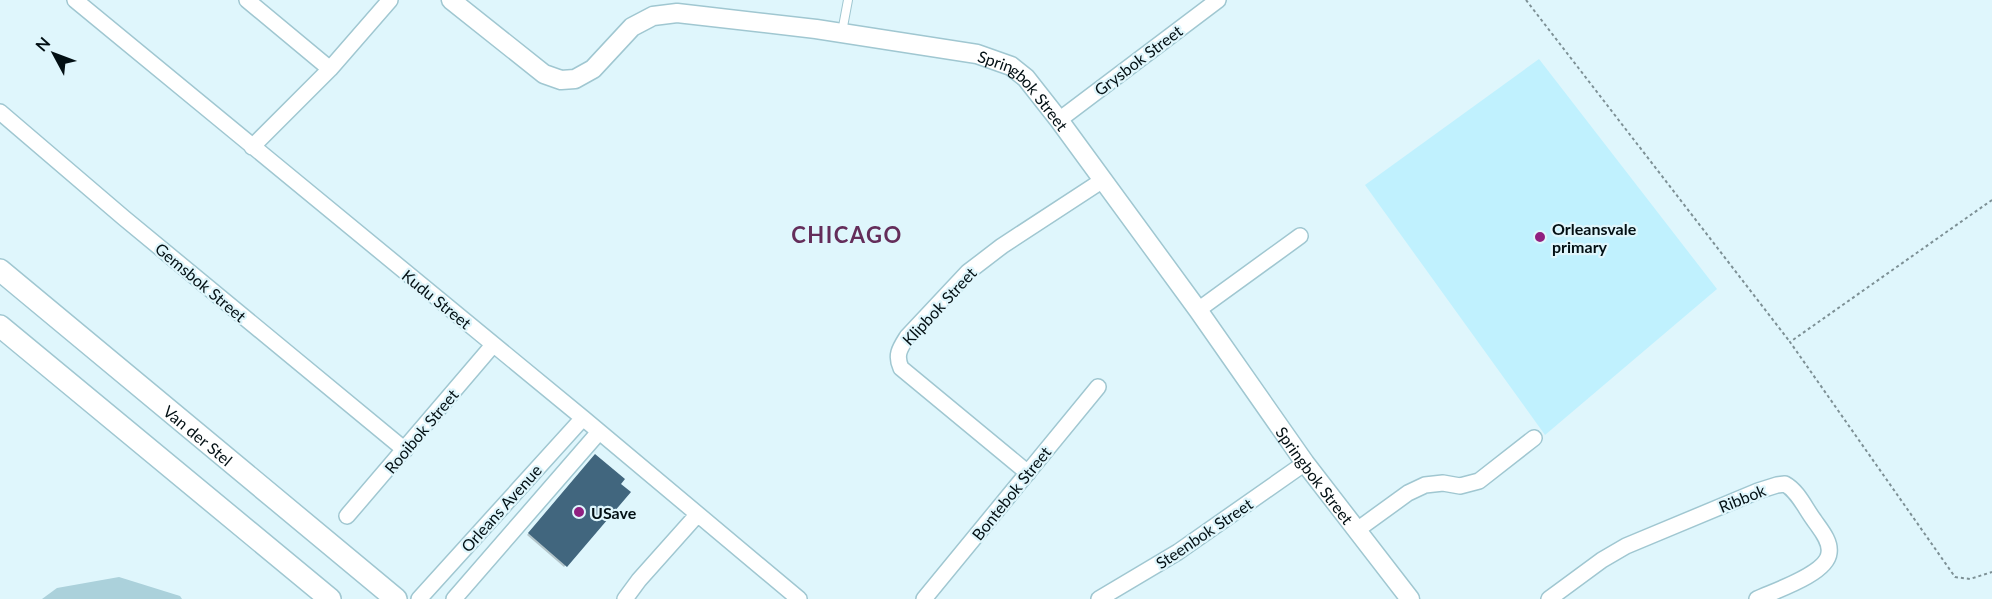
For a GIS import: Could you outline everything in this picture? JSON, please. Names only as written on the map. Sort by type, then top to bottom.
[{"type":"main road","name":"Van der Stel","points":[[0,270],[396,599]]},
{"type":"main road","points":[[0,326],[330,599]]},
{"type":"street","name":"Kudu Street","points":[[75,0],[799,599]]},
{"type":"street","points":[[248,0],[330,69]]},
{"type":"street","points":[[252,147],[330,69],[390,0]]},
{"type":"street","name":"Springbok Street","points":[[452,0],[544,74],[561,80],[575,80],[593,69],[632,27],[653,16],[677,13],[842,33],[977,54],[1011,66],[1026,78],[1059,120],[1198,310],[1305,463],[1409,599]]},
{"type":"street","name":"Grysbok Street","points":[[1059,120],[1218,0]]},
{"type":"street","name":"Gemsbok Street","points":[[0,112],[124,218],[405,450]]},
{"type":"street","name":"Klipbok Street","points":[[1028,472],[901,368],[897,360],[899,349],[907,337],[968,272],[1002,246],[1103,180]]},
{"type":"street","points":[[1198,310],[1300,236]]},
{"type":"street","name":"Rooibok Street","points":[[347,516],[493,345]]},
{"type":"street","name":"Bontebok Street","points":[[924,599],[1098,387]]},
{"type":"street","name":"Orleans Avenue","points":[[419,599],[583,418]]},
{"type":"street","name":"Orleans Avenue","points":[[453,599],[599,432]]},
{"type":"street","points":[[1357,530],[1408,493],[1425,485],[1443,483],[1460,486],[1479,481],[1534,438]]},
{"type":"street","name":"Steenbok Street","points":[[1099,599],[1178,552],[1305,463]]},
{"type":"street","name":"Ribbok","points":[[1549,599],[1602,560],[1626,546],[1758,491],[1777,484],[1785,484],[1795,493],[1824,536],[1828,544],[1829,555],[1823,566],[1812,574],[1757,599]]},
{"type":"street","points":[[625,599],[697,515]]},
{"type":"lane","points":[[842,33],[848,0]]},
{"type":"path","points":[[1526,0],[1790,342],[1955,577],[1970,579],[1992,572]]},
{"type":"path","points":[[1790,342],[1992,200]]},
{"type":"shaded area","name":"Orleansvale primary","points":[[1539,59],[1717,289],[1545,435],[1365,185]]},
{"type":"shaded area","points":[[119,577],[180,596],[182,599],[42,599],[57,588]]},
{"type":"building","name":"USave","points":[[595,454],[625,479],[621,484],[631,492],[567,567],[528,533]]},
{"type":"place","name":"Orleansvale primary","points":[[1540,237]]},
{"type":"place","name":"USave","points":[[579,512]]},
{"type":"district","name":"CHICAGO","points":[[847,234]]}]
